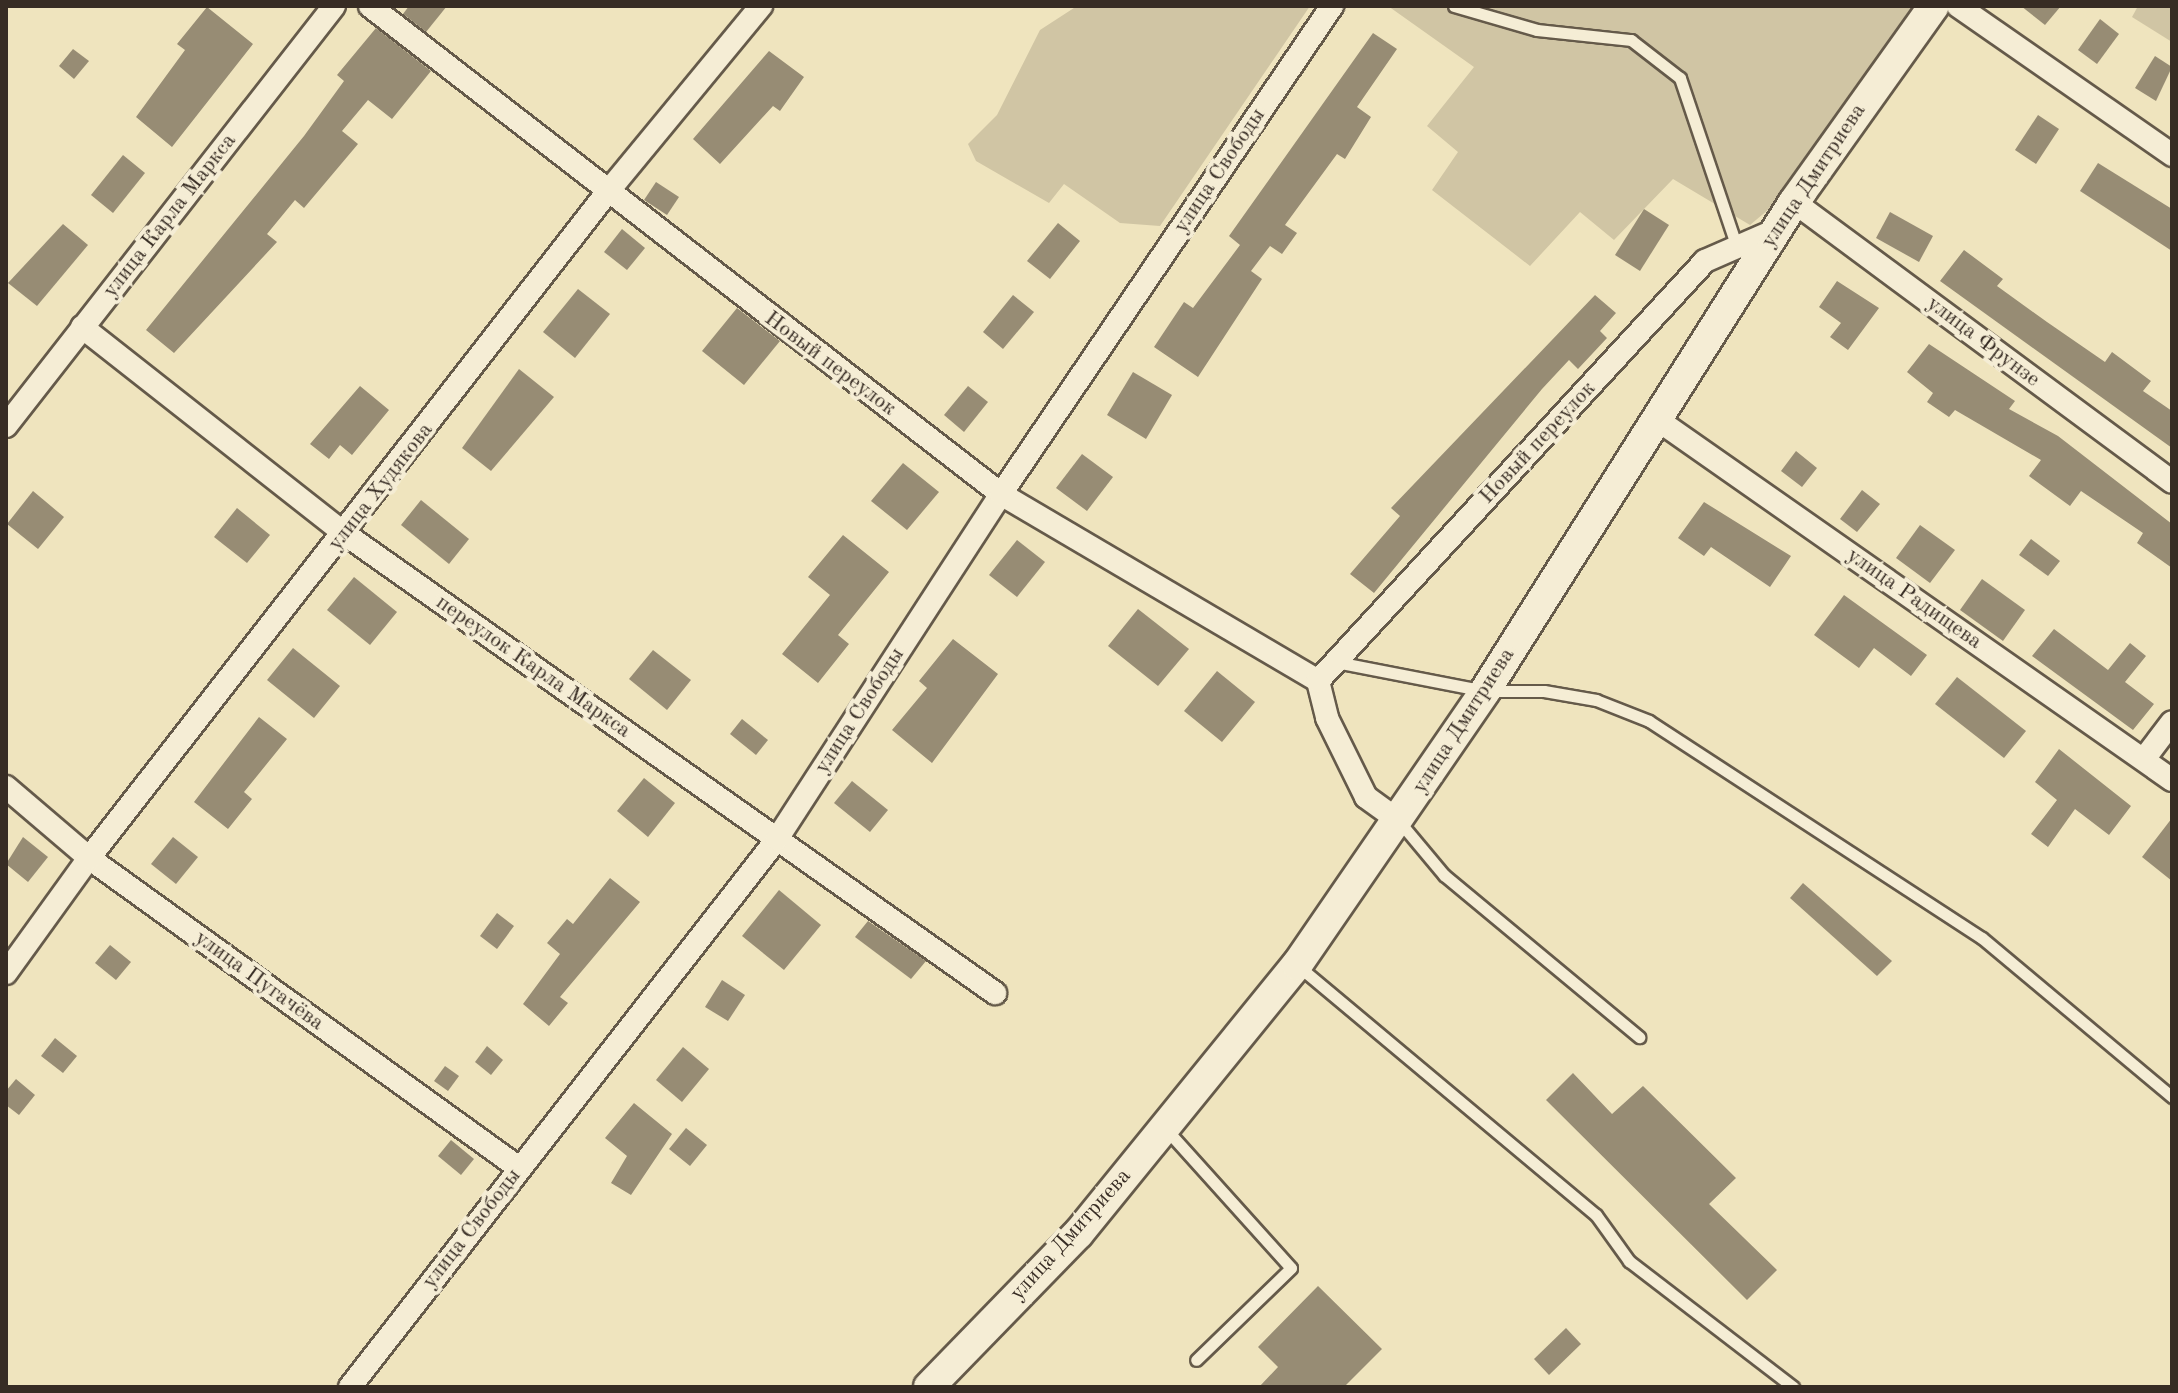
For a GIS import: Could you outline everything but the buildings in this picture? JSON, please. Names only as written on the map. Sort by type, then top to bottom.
[{"type":"street","name":"улица Карла Маркса","points":[[6,426],[334,6]]},
{"type":"street","name":"Новый переулок","points":[[370,6],[606,194],[1001,494],[1318,681],[1705,261],[1776,230]]},
{"type":"street","name":"улица Худякова","points":[[6,973],[89,858],[345,534],[606,194],[761,6]]},
{"type":"street","name":"улица Свободы","points":[[350,1387],[777,839],[1001,494],[1332,6]]},
{"type":"street","name":"улица Дмитриева","points":[[929,1387],[1078,1234],[1297,965],[1485,691],[1794,202],[1934,6]]},
{"type":"street","points":[[1958,6],[2172,155]]},
{"type":"street","name":"улица Фрунзе","points":[[1794,202],[2172,482]]},
{"type":"street","name":"переулок Карла Маркса","points":[[82,327],[345,534],[995,993]]},
{"type":"street","name":"улица Радищева","points":[[1655,418],[2172,780]]},
{"type":"street","points":[[1318,681],[1327,718],[1366,797],[1398,820]]},
{"type":"street","points":[[2144,759],[2172,722]]},
{"type":"street","name":"улица Пугачёва","points":[[6,787],[89,858],[519,1168]]},
{"type":"lane","points":[[1454,6],[1537,30],[1631,40],[1680,78],[1737,247]]},
{"type":"lane","points":[[1336,662],[1485,691],[1544,691],[1596,700],[1649,721],[1982,938],[2172,1097]]},
{"type":"lane","points":[[1398,820],[1444,875],[1639,1037]]},
{"type":"lane","points":[[1297,965],[1596,1215],[1629,1261],[1793,1387]]},
{"type":"lane","points":[[1165,1127],[1291,1268],[1196,1360]]},
{"type":"shaded area","points":[[1077,6],[1310,6],[1160,226],[1120,223],[1064,184],[1049,203],[976,161],[968,144],[997,115],[1040,30]]},
{"type":"shaded area","points":[[1388,6],[1918,6],[1775,204],[1750,225],[1673,179],[1614,240],[1580,212],[1530,266],[1432,190],[1458,152],[1427,126],[1474,67]]},
{"type":"shaded area","points":[[2138,6],[2172,6],[2172,42],[2132,17]]}]
